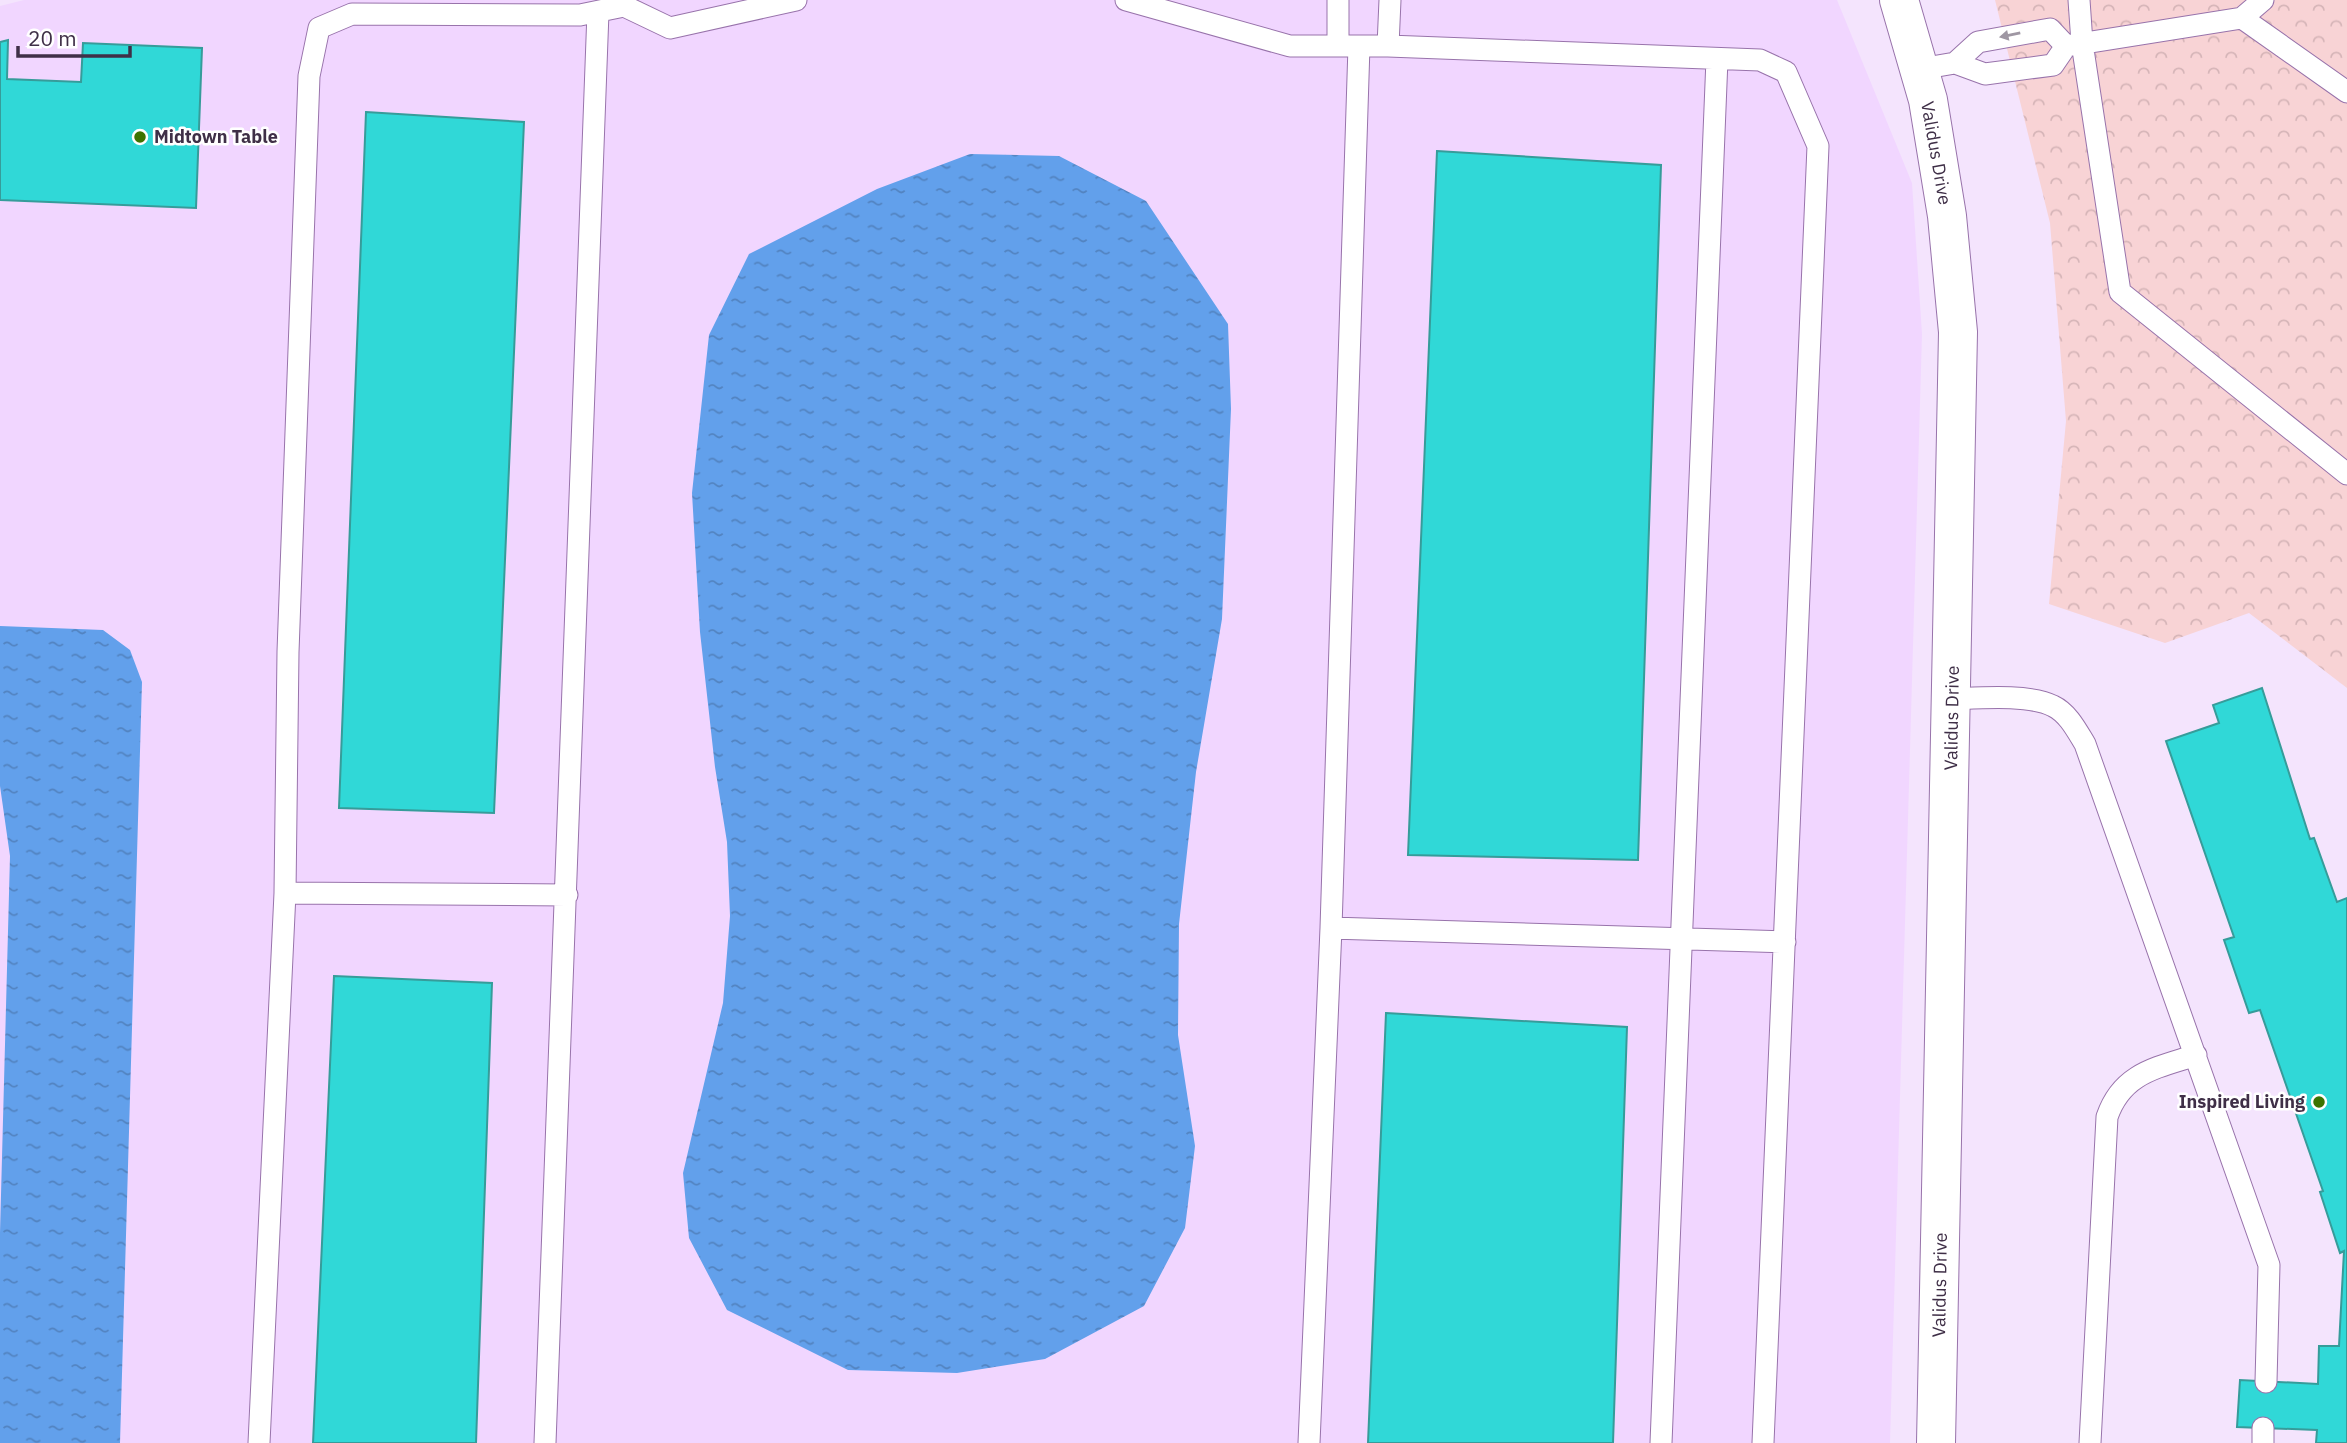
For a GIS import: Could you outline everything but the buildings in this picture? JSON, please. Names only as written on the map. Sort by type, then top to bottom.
[{"type":"street","name":"Validus Drive","points":[[1899,0],[1938,66],[1928,100],[1947,216],[1958,332],[1953,699],[1936,1443]]},
{"type":"lane","points":[[259,1443],[285,893],[288,652],[309,76],[320,28],[352,14],[585,9],[623,3],[670,28],[796,0]]},
{"type":"lane","points":[[1126,0],[1290,46],[1388,46],[1760,60],[1786,72],[1818,146],[1763,1443]]},
{"type":"lane","points":[[1309,1443],[1331,928],[1348,46],[1338,0]]},
{"type":"lane","points":[[1388,46],[1390,0]]},
{"type":"lane","points":[[2079,0],[2074,44],[2120,292],[2347,474]]},
{"type":"lane","points":[[1938,66],[1985,74],[2053,65],[2074,44],[2242,18],[2263,0]]},
{"type":"lane","points":[[545,1443],[567,895],[585,9]]},
{"type":"lane","points":[[2242,18],[2347,92]]},
{"type":"lane","points":[[1938,66],[1978,42],[2039,29],[2050,29],[2074,44]]},
{"type":"lane","points":[[1661,1443],[1717,59]]},
{"type":"lane","points":[[1953,699],[2035,702],[2053,706],[2073,723],[2085,744],[2269,1265],[2266,1381]]},
{"type":"lane","points":[[285,893],[567,895]]},
{"type":"lane","points":[[1331,928],[1784,942]]},
{"type":"lane","points":[[2090,1443],[2107,1117],[2113,1100],[2137,1074],[2196,1055]]},
{"type":"shaded area","points":[[24,0],[1837,0],[1912,183],[1922,334],[1890,1443],[0,1443],[0,6]]},
{"type":"green space","points":[[1995,0],[2347,0],[2347,688],[2249,613],[2165,643],[2049,604],[2066,421],[2050,223]]},
{"type":"water","points":[[970,154],[1059,156],[1146,201],[1228,324],[1231,409],[1222,619],[1196,772],[1179,924],[1178,1035],[1195,1146],[1185,1228],[1144,1306],[1045,1359],[957,1373],[848,1370],[727,1310],[689,1238],[683,1173],[723,1003],[730,916],[727,842],[715,767],[700,632],[692,493],[709,335],[749,254],[877,189]]},
{"type":"water","points":[[0,626],[103,630],[130,650],[142,682],[120,1443],[0,1443],[0,1233],[10,856],[0,786]]},
{"type":"place","name":"Midtown Table","points":[[140,137]]},
{"type":"place","name":"Inspired Living","points":[[2319,1102]]}]
